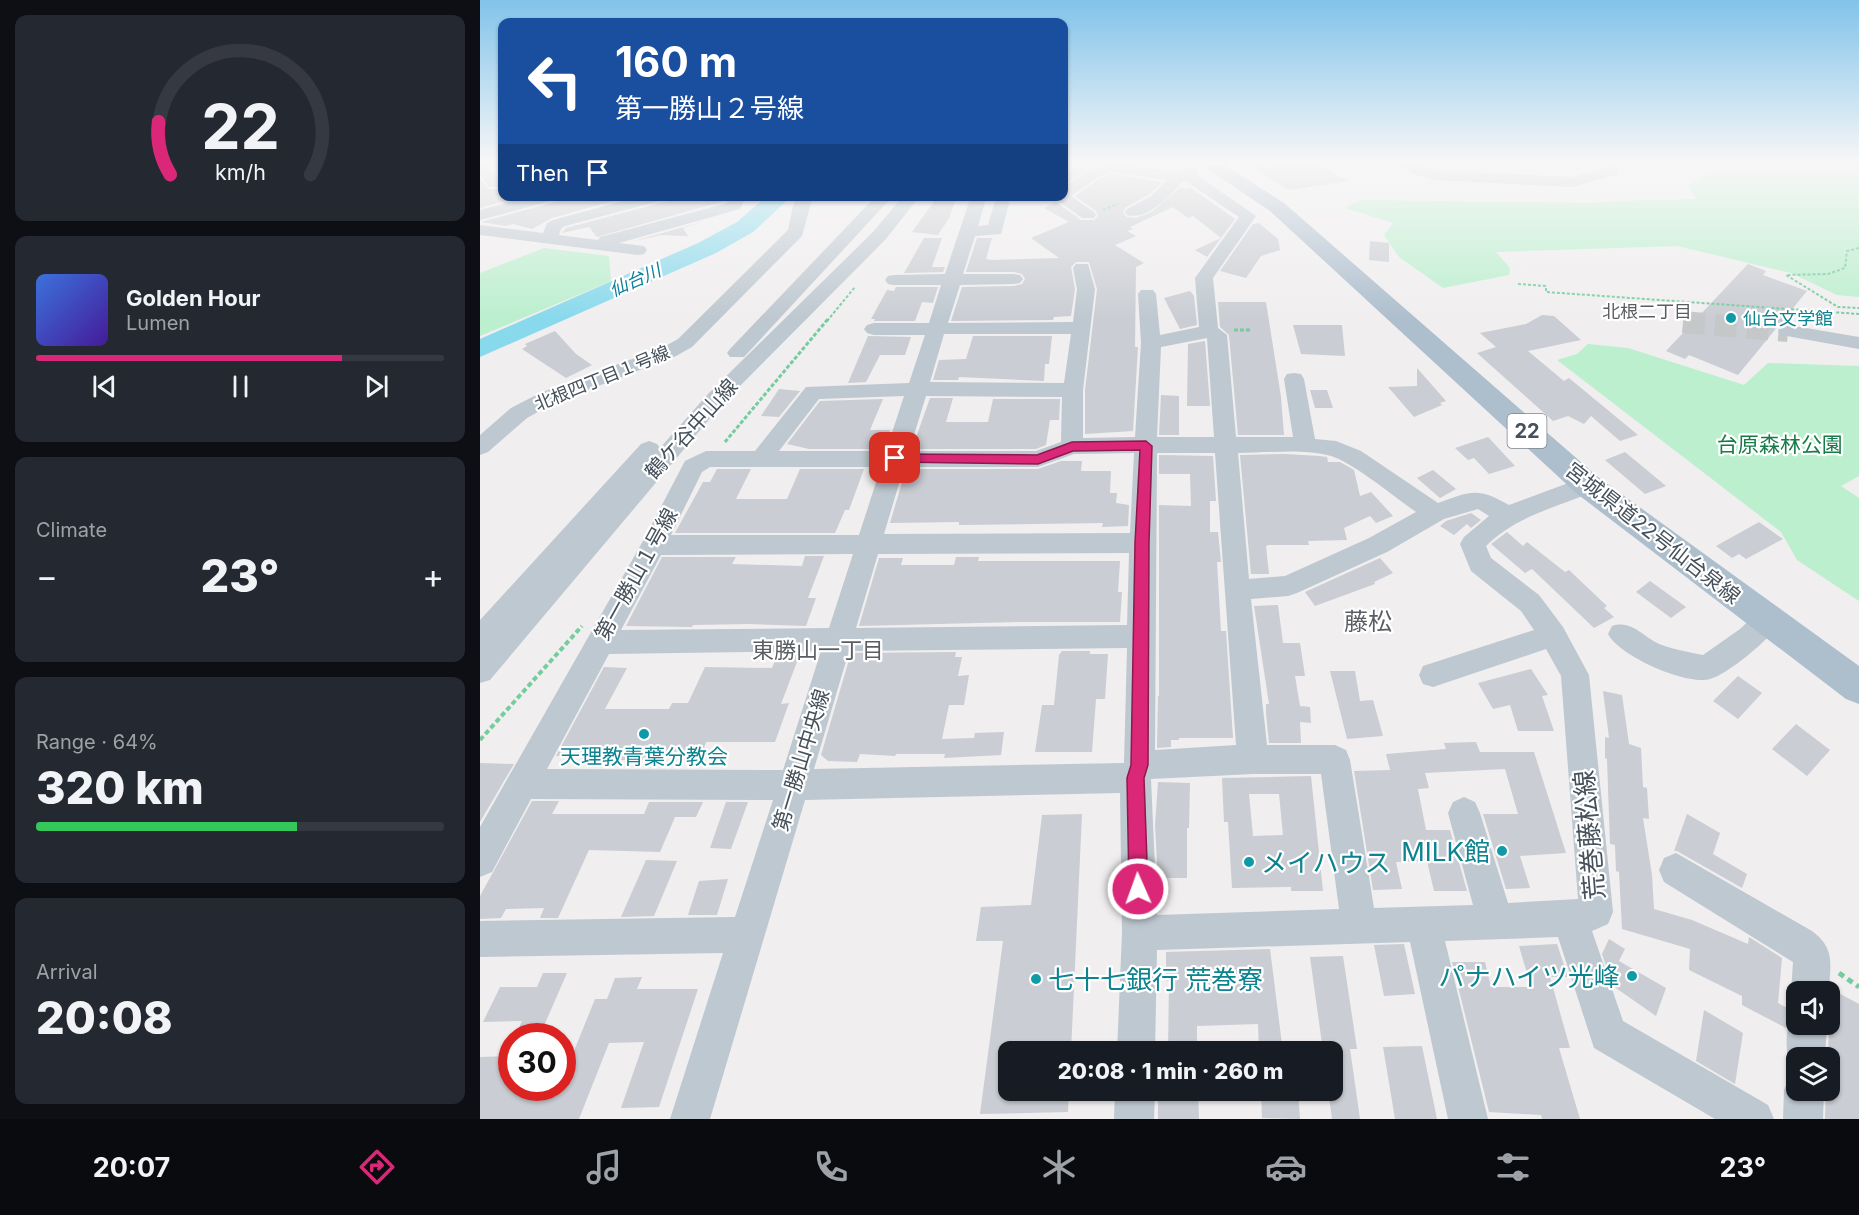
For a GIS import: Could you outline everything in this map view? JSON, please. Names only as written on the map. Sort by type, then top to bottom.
[{"type":"main road","name":"宮城県道22号仙台泉線","points":[[1285,214],[1587,485],[1767,621],[1856,682]]},
{"type":"street","points":[[550,238],[553,227],[559,223],[592,214]]},
{"type":"street","points":[[595,244],[704,214]]},
{"type":"street","name":"北根四丁目１号線","points":[[480,447],[519,413],[547,398],[669,352],[685,343],[796,232],[799,224],[798,214]]},
{"type":"street","points":[[480,639],[696,397],[868,214]]},
{"type":"street","name":"鶴ケ谷中山線","points":[[480,671],[715,399],[879,236],[897,214]]},
{"type":"street","name":"第一勝山中央線","points":[[690,1119],[951,279],[966,233],[979,214]]},
{"type":"street","points":[[1209,331],[1204,278],[1248,216],[1246,214]]},
{"type":"street","points":[[480,230],[638,250]]},
{"type":"street","points":[[966,233],[1005,235]]},
{"type":"street","points":[[1072,447],[1074,390],[1086,289],[1082,268]]},
{"type":"street","points":[[894,280],[1014,279]]},
{"type":"street","points":[[1136,1041],[1140,933],[1137,771],[1142,636],[1142,543],[1150,343],[1147,294]]},
{"type":"street","points":[[874,329],[1082,328]]},
{"type":"street","points":[[1150,343],[1209,331],[1217,335],[1252,759]]},
{"type":"street","points":[[1788,331],[1859,343]]},
{"type":"street","points":[[1294,379],[1305,444]]},
{"type":"street","points":[[760,459],[813,392],[917,389],[1074,390]]},
{"type":"street","points":[[711,459],[1038,459],[1072,447],[1305,444],[1336,449],[1353,457],[1435,513]]},
{"type":"street","name":"第一勝山１号線","points":[[480,860],[521,784],[591,633],[654,545],[693,466],[706,459],[711,459]]},
{"type":"street","name":"荒巻藤松線","points":[[1140,933],[1359,925],[1424,925],[1495,919],[1570,919],[1596,912],[1575,675],[1553,635],[1530,603],[1480,564],[1473,544],[1487,528],[1507,515],[1587,485]]},
{"type":"street","points":[[1237,590],[1288,586],[1378,545],[1435,513],[1481,500],[1507,515]]},
{"type":"street","points":[[654,545],[1142,543]]},
{"type":"street","points":[[1622,634],[1649,653],[1675,662],[1707,668],[1750,637],[1767,621]]},
{"type":"street","points":[[591,633],[839,637],[1142,636]]},
{"type":"street","points":[[1434,675],[1553,635]]},
{"type":"street","points":[[521,784],[793,785],[1137,771],[1252,759],[1335,760],[1359,925]]},
{"type":"street","points":[[1464,813],[1495,919]]},
{"type":"street","points":[[1676,870],[1812,954],[1811,981]]},
{"type":"street","points":[[1570,919],[1608,1034],[1754,1119]]},
{"type":"street","points":[[1424,925],[1468,1119]]},
{"type":"street","points":[[480,939],[746,934]]},
{"type":"street","points":[[1134,1119],[1135,1101]]},
{"type":"street","points":[[1803,1119],[1804,1101]]},
{"type":"path","points":[[1859,248],[1847,251],[1845,268],[1828,274],[1786,275],[1838,307],[1859,308]]},
{"type":"path","points":[[711,459],[859,282]]},
{"type":"path","points":[[1518,284],[1546,286],[1546,292],[1859,314]]},
{"type":"path","points":[[480,740],[591,633]]},
{"type":"green space","points":[[1365,214],[1859,214],[1859,297],[1837,295],[1791,273],[1677,246],[1496,252],[1510,268],[1509,275],[1443,288],[1399,257],[1384,235],[1393,223]]},
{"type":"green space","points":[[544,248],[609,256],[611,281],[480,336],[480,273]]},
{"type":"green space","name":"台原森林公園","points":[[1588,344],[1628,348],[1744,385],[1768,363],[1859,366],[1859,476],[1841,486],[1859,498],[1859,601],[1797,560],[1781,532],[1557,360],[1577,354]]},
{"type":"building","points":[[510,214],[566,214],[552,218],[532,229],[513,224],[506,226],[481,222]]},
{"type":"building","points":[[618,214],[677,214],[597,237],[589,227],[562,233],[566,228]]},
{"type":"building","points":[[925,214],[950,214],[938,235],[912,232]]},
{"type":"building","points":[[1055,214],[1073,214],[1081,220],[1094,220],[1097,214],[1124,214],[1136,218],[1146,214],[1157,214],[1130,227],[1133,229],[1127,231],[1136,236],[1115,245],[1144,263],[1136,267],[1135,347],[1138,347],[1133,431],[1085,434],[1085,390],[1097,289],[1089,262],[1076,262],[1071,267],[1075,289],[1071,316],[1054,317],[1053,320],[951,321],[962,287],[1014,286],[1022,284],[1025,279],[1022,274],[1014,272],[966,272],[977,238],[992,238],[986,259],[1059,258],[1031,238],[1069,222]]},
{"type":"building","points":[[1183,214],[1228,214],[1235,219],[1221,238],[1193,216],[1188,218]]},
{"type":"building","points":[[706,221],[683,228],[688,236],[661,235],[630,242]]},
{"type":"building","points":[[1259,223],[1278,239],[1280,250],[1261,256],[1246,278],[1220,271],[1253,224]]},
{"type":"building","points":[[924,238],[942,238],[932,267],[945,267],[943,272],[904,273]]},
{"type":"building","points":[[1221,238],[1207,257],[1195,250]]},
{"type":"building","points":[[1370,241],[1389,243],[1389,262],[1369,260]]},
{"type":"building","points":[[1748,264],[1766,271],[1763,275],[1807,291],[1738,375],[1689,355],[1685,359],[1666,351]]},
{"type":"building","points":[[896,287],[938,287],[933,303],[922,302],[915,321],[874,321],[875,319],[871,319],[887,290],[894,291]]},
{"type":"building","points":[[1190,291],[1194,296],[1197,325],[1180,329],[1164,298]]},
{"type":"building","points":[[1218,302],[1266,302],[1281,397],[1284,435],[1238,435],[1229,335],[1220,327]]},
{"type":"building","points":[[1542,315],[1554,316],[1581,340],[1528,351],[1564,381],[1569,378],[1638,435],[1620,441],[1591,416],[1584,424],[1568,416],[1553,421],[1477,353],[1496,347],[1480,333],[1526,324]]},
{"type":"building","points":[[1293,325],[1342,325],[1345,356],[1301,354]]},
{"type":"building","points":[[555,331],[576,354],[592,365],[566,378],[522,349],[527,346],[525,344]]},
{"type":"building","points":[[868,336],[911,337],[905,355],[880,355],[866,382],[848,383]]},
{"type":"building","points":[[973,336],[1052,336],[1049,364],[1045,364],[1044,381],[959,377],[958,380],[933,380],[939,360],[966,359]]},
{"type":"building","points":[[1205,341],[1210,406],[1187,406],[1188,344]]},
{"type":"building","points":[[1417,368],[1446,401],[1414,417],[1388,387],[1417,386]]},
{"type":"building","points":[[779,389],[800,391],[779,417],[761,416]]},
{"type":"building","points":[[1310,390],[1327,390],[1333,408],[1315,408]]},
{"type":"building","points":[[1161,395],[1179,396],[1179,435],[1159,435]]},
{"type":"building","points":[[930,398],[953,398],[946,422],[988,422],[993,399],[1060,399],[1059,420],[1050,420],[1046,445],[1036,449],[912,449]]},
{"type":"building","points":[[883,399],[870,430],[890,430],[884,449],[809,449],[787,444],[820,401]]},
{"type":"building","points":[[1488,437],[1515,466],[1489,474],[1474,458],[1468,460],[1455,448]]},
{"type":"building","points":[[1625,452],[1666,486],[1645,494],[1605,460]]},
{"type":"building","points":[[1285,454],[1327,457],[1328,462],[1340,462],[1349,467],[1354,470],[1360,496],[1371,492],[1393,516],[1376,523],[1370,516],[1344,528],[1347,540],[1308,541],[1309,545],[1266,546],[1269,574],[1251,574],[1240,455]]},
{"type":"building","points":[[1159,455],[1213,456],[1216,501],[1210,501],[1210,532],[1218,532],[1221,562],[1217,562],[1221,631],[1226,631],[1233,738],[1179,738],[1179,740],[1171,740],[1171,747],[1157,748],[1159,505],[1191,506],[1190,474],[1159,474]]},
{"type":"building","points":[[1061,461],[1082,461],[1081,471],[1111,471],[1110,493],[1117,493],[1116,503],[1129,505],[1128,526],[1102,527],[1103,523],[959,525],[959,522],[890,523],[906,469],[1038,469]]},
{"type":"building","points":[[717,469],[751,469],[736,499],[787,499],[800,469],[864,469],[849,510],[845,510],[835,533],[675,533],[703,482],[710,482]]},
{"type":"building","points":[[1433,470],[1456,489],[1440,498],[1417,478]]},
{"type":"building","points":[[1471,513],[1481,520],[1471,528],[1467,524],[1454,535],[1440,526],[1446,521]]},
{"type":"building","points":[[1759,522],[1783,539],[1746,559],[1739,554],[1732,558],[1716,546]]},
{"type":"building","points":[[1507,532],[1523,546],[1527,542],[1565,572],[1569,570],[1607,606],[1604,608],[1614,617],[1594,628],[1532,569],[1525,573],[1491,544]]},
{"type":"building","points":[[805,556],[824,556],[808,598],[816,598],[806,626],[748,624],[693,625],[692,627],[626,626],[662,557],[736,557],[732,564],[802,566]]},
{"type":"building","points":[[956,557],[979,557],[978,561],[1120,561],[1118,592],[1122,592],[1120,622],[859,626],[879,558],[903,558],[901,565],[954,565]]},
{"type":"building","points":[[1380,558],[1393,573],[1374,582],[1375,584],[1315,606],[1305,592]]},
{"type":"building","points":[[1650,581],[1686,607],[1671,618],[1636,592]]},
{"type":"building","points":[[1278,605],[1283,643],[1300,643],[1305,676],[1295,676],[1300,706],[1310,707],[1311,723],[1300,722],[1301,743],[1269,743],[1266,704],[1269,704],[1254,606]]},
{"type":"building","points":[[1062,651],[1090,651],[1090,654],[1108,654],[1105,699],[1096,699],[1092,752],[1035,752],[1042,705],[1054,705],[1059,655]]},
{"type":"building","points":[[956,652],[955,657],[962,657],[958,676],[969,675],[964,705],[949,705],[942,739],[974,738],[975,733],[1004,732],[1001,755],[944,758],[945,754],[896,754],[895,756],[860,754],[857,762],[828,761],[821,755],[851,653]]},
{"type":"building","points":[[778,654],[800,654],[781,704],[789,703],[775,742],[706,742],[703,751],[654,752],[650,760],[604,760],[607,756],[556,756],[604,667],[627,668],[605,709],[669,709],[672,703],[688,703],[705,667],[772,668]]},
{"type":"building","points":[[1531,669],[1548,695],[1542,696],[1554,731],[1518,731],[1510,705],[1493,709],[1478,683]]},
{"type":"building","points":[[1330,671],[1355,671],[1360,701],[1373,700],[1383,736],[1347,739]]},
{"type":"building","points":[[1738,676],[1762,693],[1738,719],[1713,701]]},
{"type":"building","points":[[1603,691],[1622,695],[1629,744],[1641,748],[1643,787],[1647,788],[1649,819],[1643,818],[1652,875],[1654,909],[1692,920],[1748,944],[1749,937],[1782,958],[1778,1003],[1786,1007],[1786,1028],[1742,1005],[1742,996],[1689,970],[1690,949],[1622,929],[1619,872],[1616,871],[1615,845],[1610,844],[1607,759],[1605,758],[1605,737],[1609,738]]},
{"type":"building","points":[[1796,724],[1830,750],[1807,776],[1772,749]]},
{"type":"building","points":[[1476,742],[1480,752],[1534,752],[1566,853],[1520,856],[1530,888],[1506,889],[1483,814],[1518,814],[1505,769],[1425,773],[1429,788],[1418,789],[1426,830],[1450,830],[1467,891],[1434,891],[1427,861],[1396,862],[1402,889],[1373,890],[1354,771],[1390,770],[1386,754],[1446,749],[1444,743]]},
{"type":"building","points":[[480,763],[514,764],[480,822]]},
{"type":"building","points":[[1311,776],[1323,891],[1291,891],[1291,887],[1232,888],[1228,822],[1224,822],[1222,778]],"holes":[[[1249,794],[1279,794],[1283,835],[1253,836]]]},
{"type":"building","points":[[1158,782],[1190,783],[1187,878],[1158,878],[1155,825]]},
{"type":"building","points":[[532,801],[559,801],[552,814],[644,814],[649,802],[703,802],[696,817],[675,817],[660,852],[589,850],[558,918],[540,918],[544,908],[506,909],[501,918],[480,919],[480,896]]},
{"type":"building","points":[[726,802],[748,802],[731,849],[710,848]]},
{"type":"building","name":"七十七銀行 荒巻寮","points":[[1082,814],[1072,1041],[998,1041],[998,1101],[1068,1101],[1068,1112],[980,1114],[1003,941],[976,941],[981,907],[1031,905],[1042,815]]},
{"type":"building","points":[[1687,814],[1720,833],[1713,854],[1747,874],[1742,888],[1674,851]]},
{"type":"building","points":[[646,860],[677,861],[654,916],[621,917]]},
{"type":"building","points":[[728,879],[717,915],[688,915],[699,881]]},
{"type":"building","name":"パナハイツ光峰","points":[[1609,939],[1625,949],[1619,961],[1666,988],[1656,1016],[1613,986],[1602,954]]},
{"type":"building","points":[[1404,944],[1415,994],[1384,996],[1374,945]]},
{"type":"building","points":[[1557,944],[1568,977],[1550,977],[1570,1048],[1559,1048],[1580,1119],[1542,1119],[1541,1115],[1489,1112],[1452,962],[1485,962],[1491,987],[1531,987],[1519,946]]},
{"type":"building","points":[[1270,949],[1282,1041],[1259,1041],[1258,1024],[1197,1026],[1197,1041],[1168,1041],[1169,981],[1166,981],[1166,952]]},
{"type":"building","points":[[1343,956],[1357,1049],[1350,1049],[1360,1119],[1332,1119],[1330,1101],[1343,1101],[1343,1041],[1322,1041],[1310,957]]},
{"type":"building","points":[[543,973],[567,973],[545,1023],[483,1022],[500,987],[537,987]]},
{"type":"building","points":[[642,977],[637,989],[698,989],[659,1107],[621,1108],[644,1042],[609,1043],[579,1119],[480,1119],[480,1057],[498,1056],[498,1101],[576,1101],[576,1046],[595,999],[607,999],[615,978]]},
{"type":"building","points":[[1840,994],[1859,1004],[1859,1119],[1825,1119],[1826,1101],[1840,1101],[1840,1047],[1828,1047],[1829,1035],[1840,1035]]},
{"type":"building","points":[[1704,1010],[1743,1033],[1735,1084],[1696,1061]]},
{"type":"building","points":[[1422,1046],[1437,1119],[1395,1119],[1383,1047]]},
{"type":"building","points":[[1158,1101],[1198,1101],[1199,1119],[1158,1119]]},
{"type":"building","points":[[1261,1101],[1299,1101],[1300,1119],[1262,1118]]},
{"type":"waterway","name":"仙台川","points":[[480,349],[707,248],[745,227],[760,214]]},
{"type":"tunnel","points":[[1683,322],[1788,331]]},
{"type":"place","name":"仙台文学館","points":[[1731,318]]},
{"type":"place","name":"天理教青葉分教会","points":[[644,734]]},
{"type":"place","name":"MILK館","points":[[1502,851]]},
{"type":"place","name":"メイハウス","points":[[1249,862]]},
{"type":"place","name":"パナハイツ光峰","points":[[1632,976]]},
{"type":"place","name":"七十七銀行 荒巻寮","points":[[1036,979]]},
{"type":"district","name":"北根二丁目","points":[[1647,311]]},
{"type":"district","name":"藤松","points":[[1368,621]]},
{"type":"district","name":"東勝山一丁目","points":[[818,650]]},
{"type":"route","points":[[895,458],[1038,459],[1072,447],[1146,446],[1142,543],[1139,765],[1135,778],[1138,889]]}]
